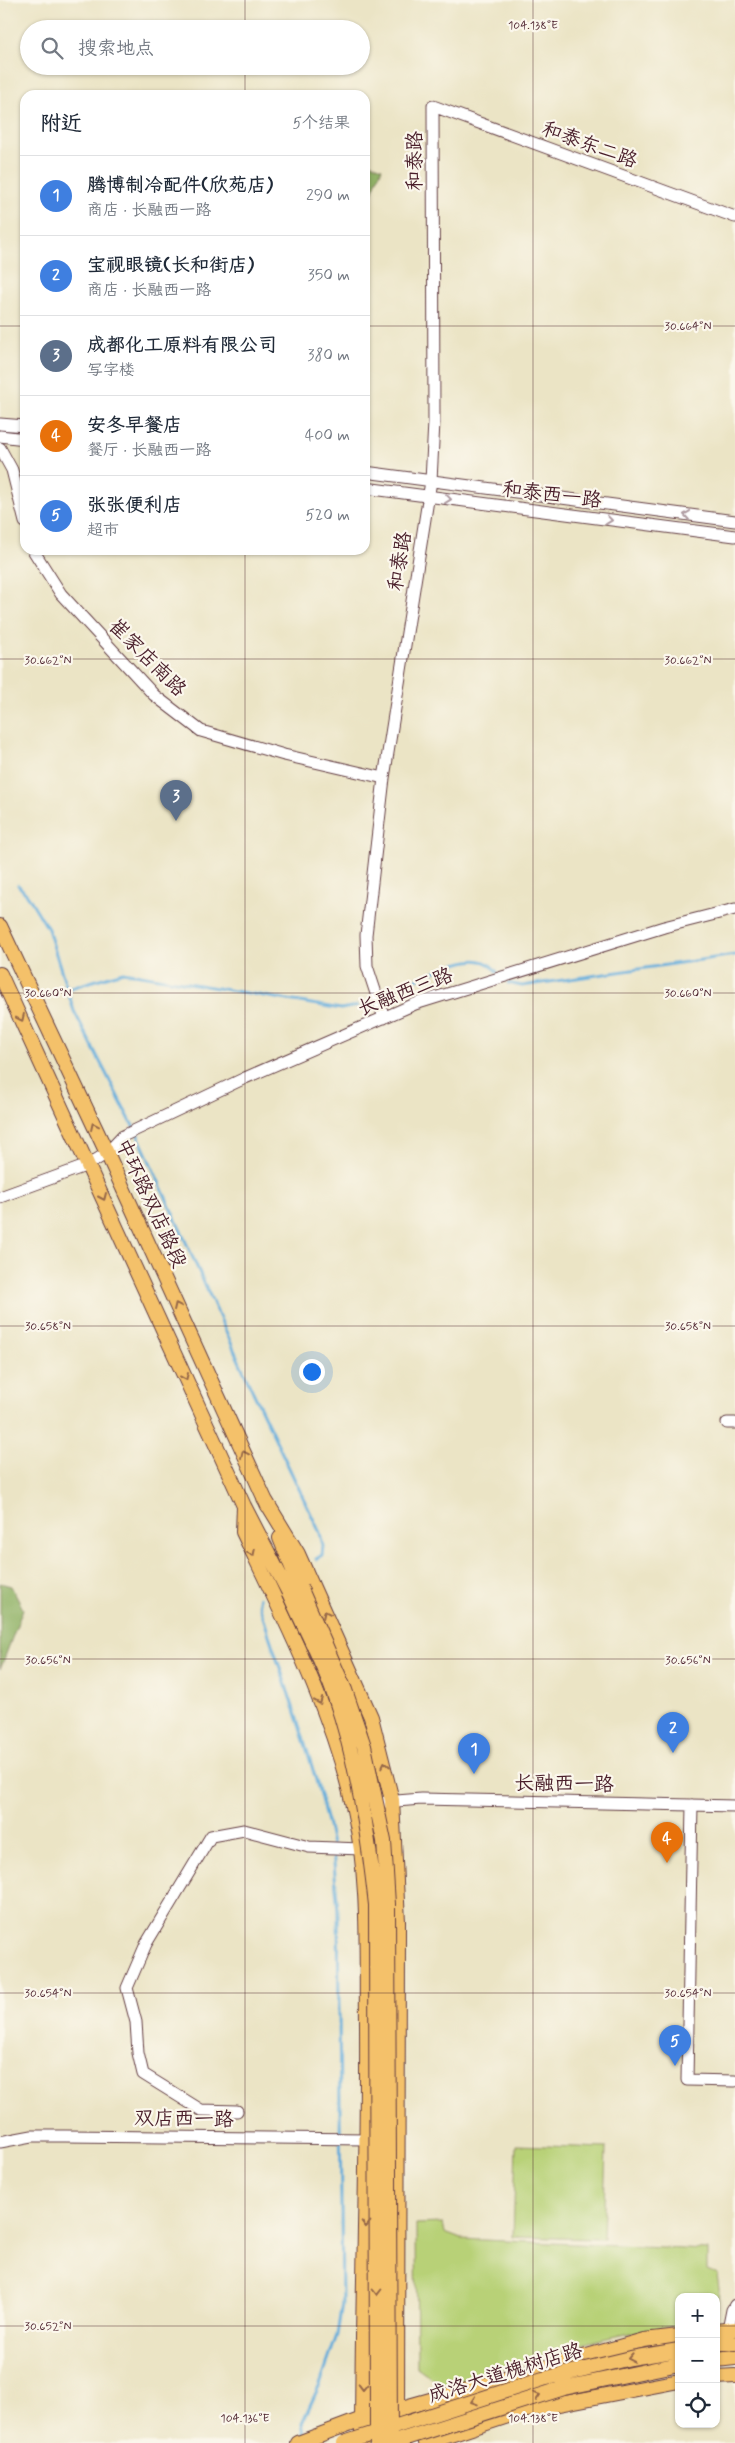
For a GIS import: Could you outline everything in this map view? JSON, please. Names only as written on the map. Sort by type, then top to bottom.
[{"type":"main road","name":"中环路双店路段","points":[[0,926],[107,1153],[264,1498]]},
{"type":"main road","name":"中环路双店路段","points":[[0,974],[244,1506],[294,1590]]},
{"type":"main road","points":[[264,1498],[294,1590],[334,1695],[352,1754],[368,1833],[375,1896],[377,2443]]},
{"type":"main road","points":[[264,1498],[298,1554],[371,1717],[392,1800],[398,1922],[398,2409],[396,2443]]},
{"type":"main road","points":[[244,1506],[243,1532],[320,1703],[354,1809],[361,1849],[366,1905],[368,2139],[362,2443]]},
{"type":"main road","points":[[294,1590],[345,1690],[364,1746],[384,1841],[388,1904],[390,2443]]},
{"type":"main road","points":[[298,2443],[362,2419],[644,2340],[675,2336]]},
{"type":"main road","points":[[720,2344],[735,2343]]},
{"type":"main road","name":"成洛大道槐树店路","points":[[344,2443],[543,2379],[631,2358],[675,2351]]},
{"type":"main road","points":[[720,2360],[735,2358]]},
{"type":"main road","name":"成洛大道槐树店路","points":[[390,2443],[564,2388],[675,2365]]},
{"type":"main road","points":[[720,2377],[735,2376]]},
{"type":"main road","points":[[426,2443],[524,2411],[675,2382]]},
{"type":"street","name":"和泰东二路","points":[[433,106],[735,218]]},
{"type":"street","name":"和泰路","points":[[384,1018],[367,966],[366,935],[384,778],[431,481],[434,422],[433,106]]},
{"type":"street","points":[[0,424],[20,426]]},
{"type":"street","points":[[0,436],[20,438]]},
{"type":"street","points":[[0,448],[12,470],[20,502]]},
{"type":"street","points":[[370,473],[735,521]]},
{"type":"street","name":"和泰西一路","points":[[370,489],[735,536]]},
{"type":"street","name":"崔家店南路","points":[[36,555],[61,594],[154,695],[201,731],[284,755],[384,778]]},
{"type":"street","name":"长融西三路","points":[[0,1198],[88,1165],[107,1153],[123,1136],[415,1004],[664,927],[735,909]]},
{"type":"street","name":"长融西一路","points":[[354,1809],[392,1800],[735,1806]]},
{"type":"street","points":[[692,1805],[688,2080],[735,2081]]},
{"type":"street","points":[[237,2111],[201,2110],[143,2074],[138,2053],[136,2022],[127,1988],[146,1944],[211,1836],[244,1830],[309,1847],[361,1849]]},
{"type":"street","name":"双店西一路","points":[[0,2142],[32,2136],[368,2139]]},
{"type":"street","points":[[726,2330],[735,2305]]},
{"type":"green space","points":[[370,163],[382,168],[370,197]]},
{"type":"green space","points":[[0,1583],[11,1586],[23,1609],[0,1670]]},
{"type":"green space","points":[[516,2145],[606,2148],[603,2239],[513,2237]]},
{"type":"green space","points":[[443,2223],[445,2233],[461,2239],[707,2250],[707,2270],[717,2274],[719,2293],[675,2293],[675,2327],[619,2335],[590,2342],[446,2388],[417,2367],[416,2224]]},
{"type":"waterway","points":[[18,885],[28,896],[48,929],[74,1011],[134,1128]]},
{"type":"waterway","points":[[508,983],[522,986],[735,955]]},
{"type":"waterway","points":[[400,986],[441,969],[474,960],[486,962],[497,972]]},
{"type":"waterway","points":[[67,989],[123,972],[341,1009],[357,1006]]},
{"type":"waterway","points":[[137,1133],[253,1392],[320,1533],[323,1546],[322,1555],[316,1559]]},
{"type":"waterway","points":[[259,1597],[259,1604],[317,1784],[332,1845]]},
{"type":"waterway","points":[[304,2433],[302,2423],[320,2384],[337,2335],[342,2303],[338,1911],[333,1851]]},
{"type":"place","name":"成都化工原料有限公司","points":[[176,821]]},
{"type":"place","name":"宝视眼镜(长和街店)","points":[[673,1753]]},
{"type":"place","name":"腾博制冷配件(欣苑店)","points":[[474,1774]]},
{"type":"place","name":"安冬早餐店","points":[[667,1863]]},
{"type":"place","name":"张张便利店","points":[[675,2066]]}]
